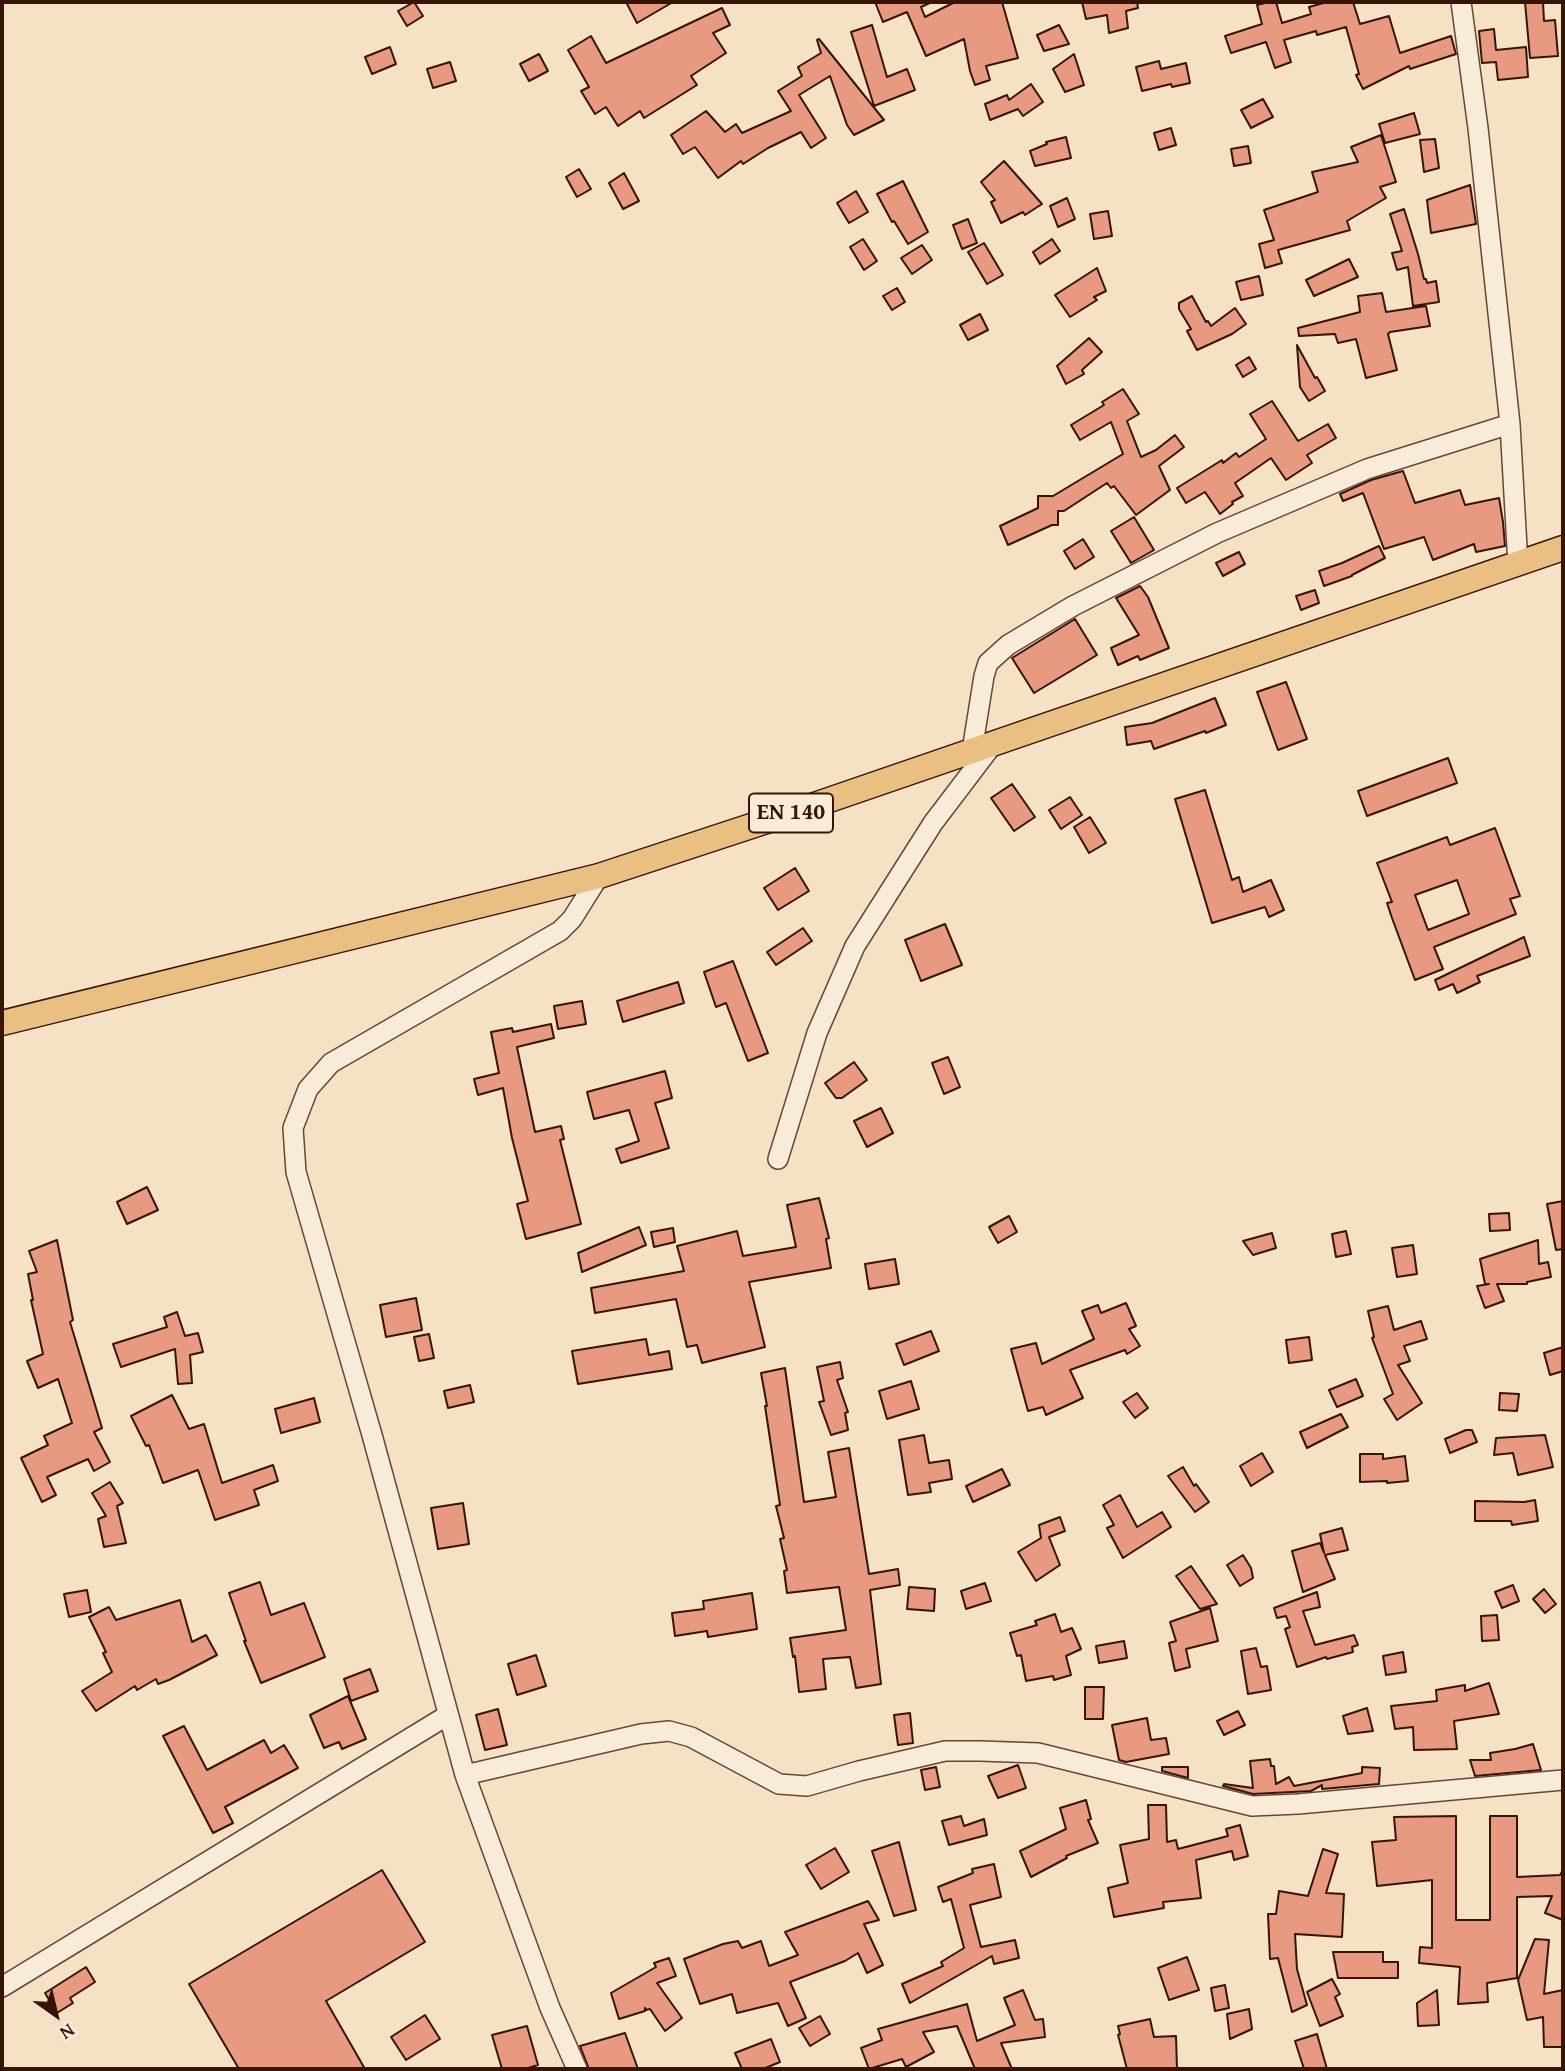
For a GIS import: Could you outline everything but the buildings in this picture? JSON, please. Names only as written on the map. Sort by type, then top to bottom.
[{"type":"main road","name":"EN 140","points":[[2,1023],[599,876],[810,807],[1563,548]]},
{"type":"street","points":[[1461,2],[1478,128],[1510,424],[1518,565]]},
{"type":"street","points":[[778,1160],[817,1033],[855,946],[983,747],[984,676],[988,663],[1008,645],[1073,606],[1217,533],[1367,469],[1510,424]]},
{"type":"street","points":[[577,2069],[550,2008],[466,1775],[296,1172],[293,1128],[308,1089],[331,1063],[560,931],[572,919],[599,876]]},
{"type":"street","points":[[2,1987],[448,1715]]},
{"type":"street","points":[[466,1775],[640,1734],[669,1731],[691,1737],[779,1784],[807,1786],[945,1751],[1038,1753],[1252,1806],[1563,1780]]}]
